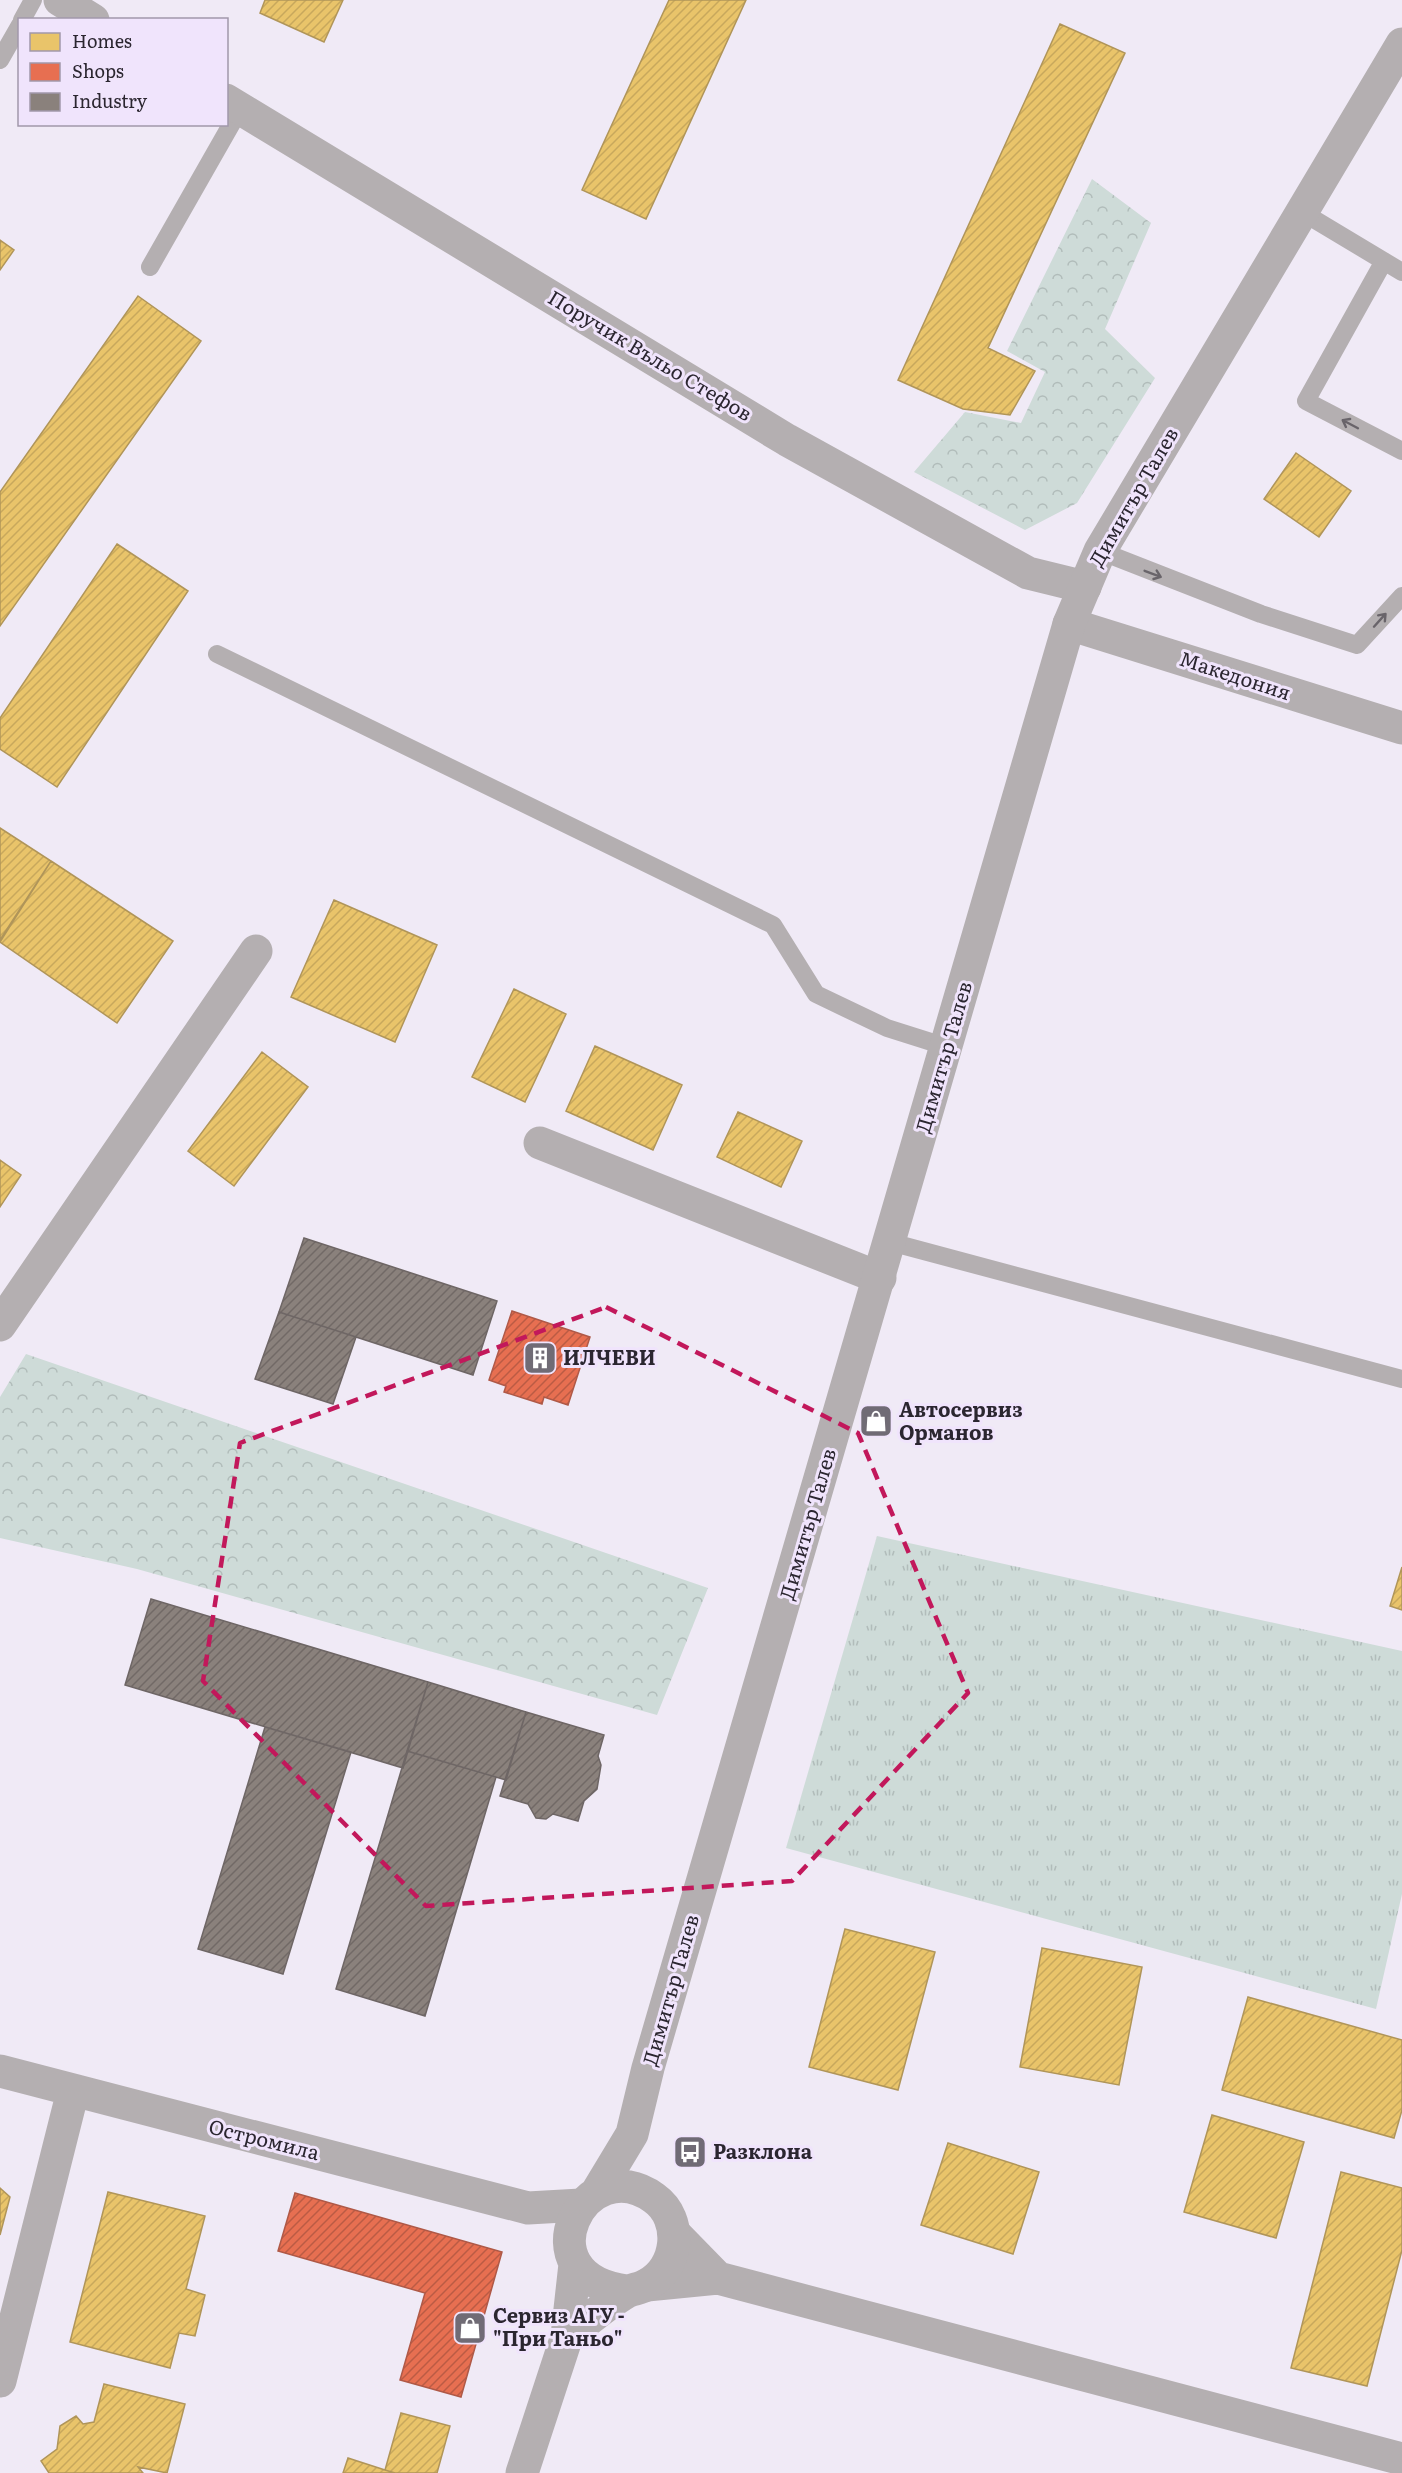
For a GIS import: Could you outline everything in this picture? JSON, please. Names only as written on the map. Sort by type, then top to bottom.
[{"type":"street","points":[[60,0],[90,18]]},
{"type":"street","name":"Димитър Талев","points":[[589,2199],[632,2134],[648,2068],[1069,624],[1100,551],[1402,44]]},
{"type":"street","name":"Поручик Въльо Стефов","points":[[233,105],[787,440],[1028,573],[1085,587]]},
{"type":"street","name":"Македония","points":[[1069,624],[1402,728]]},
{"type":"street","points":[[0,1325],[256,951]]},
{"type":"street","points":[[540,1143],[880,1278]]},
{"type":"street","name":"Остромила","points":[[0,2071],[528,2208],[589,2199]]},
{"type":"street","points":[[0,2381],[73,2091]]},
{"type":"street","points":[[567,2336],[663,2272],[673,2254],[675,2234],[669,2214],[656,2198],[632,2134]]},
{"type":"street","points":[[522,2473],[567,2336],[572,2254],[571,2223],[589,2199],[617,2186],[638,2188],[656,2198]]},
{"type":"street","name":"Остромила","points":[[528,2208],[572,2254]]},
{"type":"street","points":[[675,2234],[718,2278]]},
{"type":"street","points":[[572,2254],[588,2279],[607,2289],[637,2288],[718,2278],[1402,2459]]},
{"type":"lane","points":[[23,18],[33,0]]},
{"type":"lane","points":[[0,60],[18,28]]},
{"type":"lane","points":[[150,267],[222,126]]},
{"type":"lane","points":[[1302,212],[1402,272]]},
{"type":"lane","points":[[1384,261],[1306,401],[1402,451]]},
{"type":"lane","points":[[1100,551],[1261,614],[1358,645],[1402,596]]},
{"type":"lane","points":[[217,654],[773,925],[816,994],[886,1028],[947,1047]]},
{"type":"lane","points":[[890,1242],[1402,1379]]},
{"type":"highlighted area","points":[[606,1307],[858,1433],[968,1693],[792,1881],[426,1906],[203,1681],[240,1443]]},
{"type":"green space","points":[[1092,179],[1151,223],[1105,329],[1155,378],[1077,503],[1025,530],[914,472],[965,412],[1021,423],[1045,372],[1007,351]]},
{"type":"green space","points":[[26,1354],[708,1588],[657,1715],[137,1569],[0,1538],[0,1397]]},
{"type":"green space","points":[[877,1536],[1402,1651],[1402,1894],[1376,2009],[786,1848]]},
{"type":"building: Homes","points":[[265,0],[343,0],[324,42],[260,13]]},
{"type":"building: Homes","points":[[669,0],[746,0],[646,219],[582,190]]},
{"type":"building: Homes","points":[[1060,24],[1125,53],[988,348],[1035,371],[1010,415],[963,409],[898,380]]},
{"type":"building: Homes","points":[[0,240],[14,250],[0,270]]},
{"type":"building: Homes","points":[[138,296],[201,341],[0,626],[0,492]]},
{"type":"building: Homes","points":[[1296,453],[1351,491],[1319,537],[1264,499]]},
{"type":"building: Homes","points":[[117,544],[188,591],[57,787],[0,749],[0,718]]},
{"type":"building: Homes","points":[[0,828],[51,861],[0,940]]},
{"type":"building: Homes","points":[[51,861],[173,941],[117,1023],[0,942]]},
{"type":"building: Homes","points":[[334,900],[437,945],[395,1042],[291,997]]},
{"type":"building: Homes","points":[[514,989],[566,1014],[525,1102],[472,1077]]},
{"type":"building: Homes","points":[[595,1046],[682,1085],[653,1150],[566,1111]]},
{"type":"building: Homes","points":[[262,1052],[308,1087],[234,1186],[188,1151]]},
{"type":"building: Homes","points":[[738,1112],[802,1141],[781,1187],[717,1157]]},
{"type":"building: Homes","points":[[0,1160],[21,1175],[0,1207]]},
{"type":"building: Homes","points":[[1402,1567],[1402,1610],[1390,1606]]},
{"type":"building: Homes","points":[[845,1929],[935,1952],[898,2090],[809,2067]]},
{"type":"building: Homes","points":[[1042,1948],[1142,1967],[1119,2085],[1020,2067]]},
{"type":"building: Homes","points":[[1248,1997],[1402,2040],[1402,2110],[1394,2138],[1222,2090]]},
{"type":"building: Homes","points":[[1212,2115],[1304,2142],[1276,2238],[1184,2212]]},
{"type":"building: Homes","points":[[948,2143],[1039,2172],[1013,2254],[921,2225]]},
{"type":"building: Homes","points":[[1341,2172],[1402,2188],[1402,2250],[1367,2386],[1291,2368]]},
{"type":"building: Homes","points":[[0,2188],[10,2197],[0,2235]]},
{"type":"building: Homes","points":[[108,2192],[205,2216],[186,2289],[205,2295],[195,2336],[179,2333],[170,2368],[70,2342]]},
{"type":"building: Homes","points":[[104,2384],[185,2404],[167,2473],[138,2467],[143,2473],[49,2473],[41,2461],[57,2449],[60,2426],[76,2416],[83,2424],[94,2422]]},
{"type":"building: Homes","points":[[401,2413],[450,2426],[437,2473],[395,2473],[385,2470]]},
{"type":"building: Homes","points":[[348,2458],[385,2470],[395,2473],[343,2473]]},
{"type":"building: Shops","name":"ИЛЧЕВИ","points":[[512,1311],[590,1337],[568,1405],[544,1397],[542,1404],[504,1392],[506,1386],[489,1380]]},
{"type":"building: Shops","points":[[295,2193],[502,2252],[461,2397],[400,2380],[425,2293],[278,2251]]},
{"type":"building: Industry","points":[[304,1238],[497,1301],[473,1375],[279,1312]]},
{"type":"building: Industry","points":[[279,1312],[356,1337],[333,1404],[255,1379]]},
{"type":"building: Industry","points":[[151,1599],[428,1682],[403,1768],[125,1685]]},
{"type":"building: Industry","points":[[428,1682],[526,1712],[506,1780],[407,1751]]},
{"type":"building: Industry","points":[[526,1712],[604,1735],[598,1756],[601,1765],[597,1789],[584,1801],[578,1821],[553,1814],[546,1819],[536,1818],[528,1804],[500,1796]]},
{"type":"building: Industry","points":[[265,1727],[351,1752],[283,1974],[198,1949]]},
{"type":"building: Industry","points":[[407,1751],[496,1777],[425,2016],[336,1989]]},
{"type":"place","name":"ИЛЧЕВИ","points":[[540,1358]]},
{"type":"place","name":"Автосервиз Орманов","points":[[876,1421]]},
{"type":"place","name":"Разклона","points":[[690,2152]]},
{"type":"place","name":"Сервиз АГУ - \"При Таньо\"","points":[[470,2328]]}]
